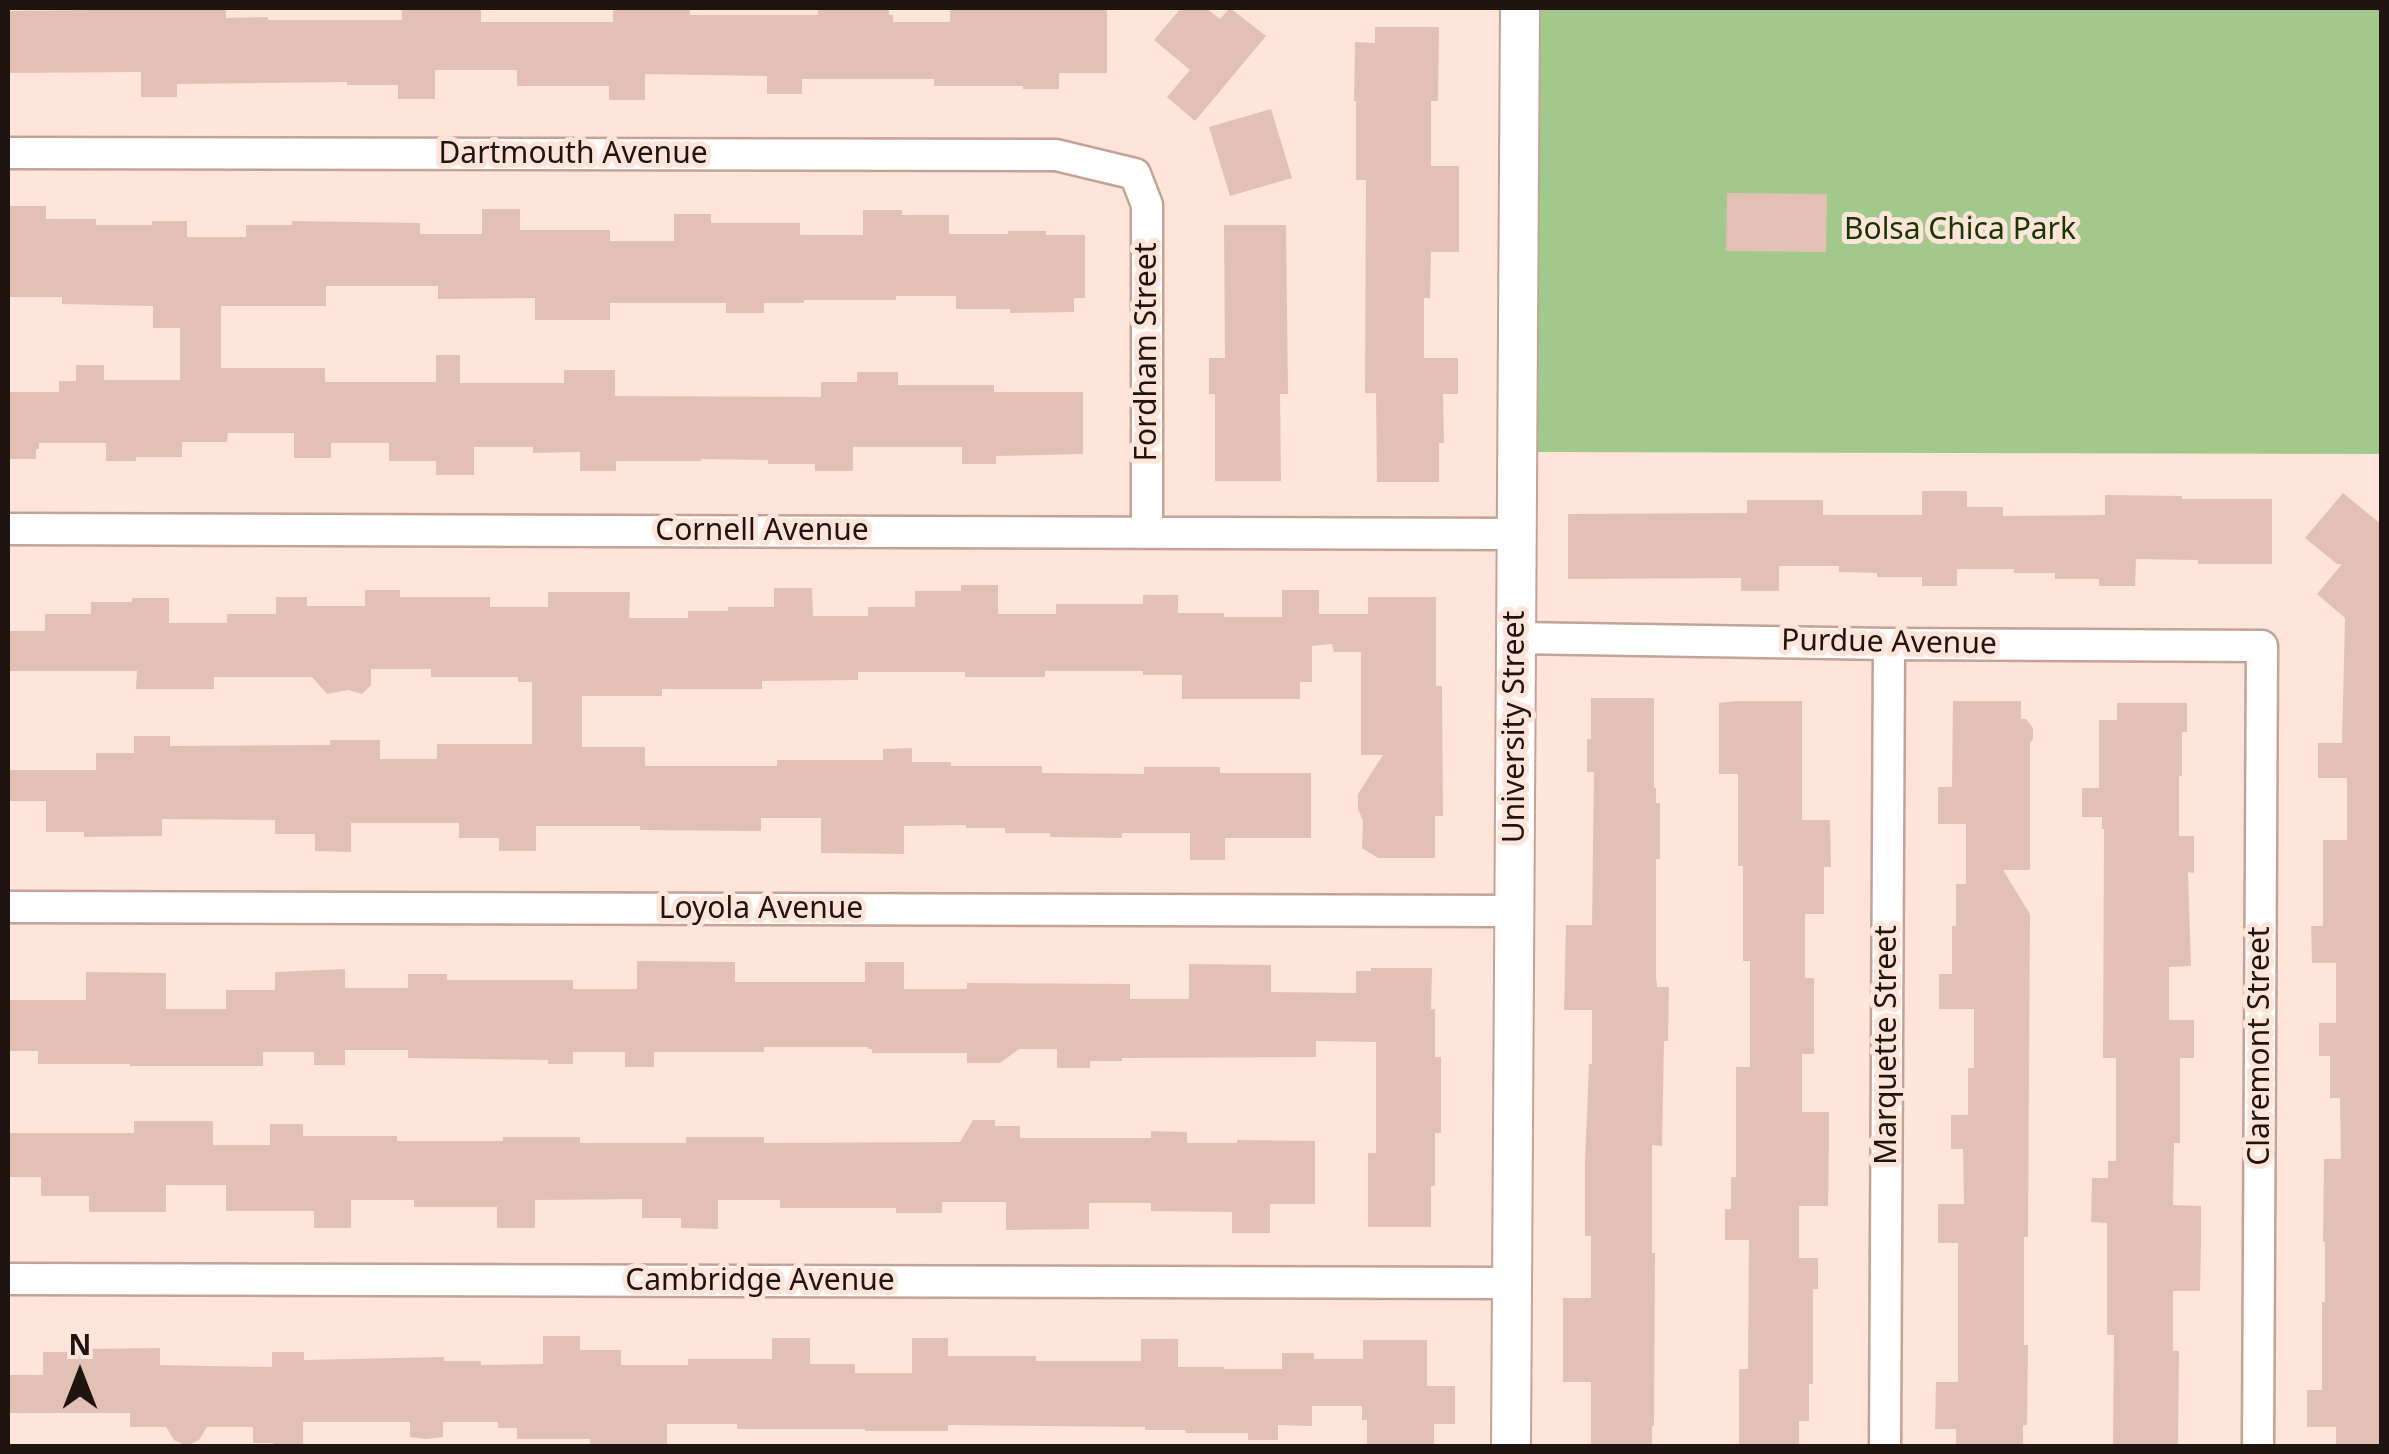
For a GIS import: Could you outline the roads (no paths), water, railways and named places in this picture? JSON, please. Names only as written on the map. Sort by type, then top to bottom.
[{"type":"street","name":"University Street","points":[[1510,1446],[1520,8]]},
{"type":"street","name":"Dartmouth Avenue","points":[[8,153],[1056,154],[1135,174]]},
{"type":"street","name":"Fordham Street","points":[[1135,174],[1147,204],[1147,533]]},
{"type":"street","name":"Cornell Avenue","points":[[8,528],[1516,534]]},
{"type":"street","name":"Purdue Avenue","points":[[1516,638],[2262,646]]},
{"type":"street","name":"Marquette Street","points":[[1885,1446],[1890,644]]},
{"type":"street","name":"Claremont Street","points":[[2258,1446],[2262,646]]},
{"type":"street","name":"Loyola Avenue","points":[[8,907],[1514,911]]},
{"type":"street","name":"Cambridge Avenue","points":[[8,1279],[1512,1282]]},
{"type":"park label","name":"Bolsa Chica Park","points":[[1960,230]]}]
